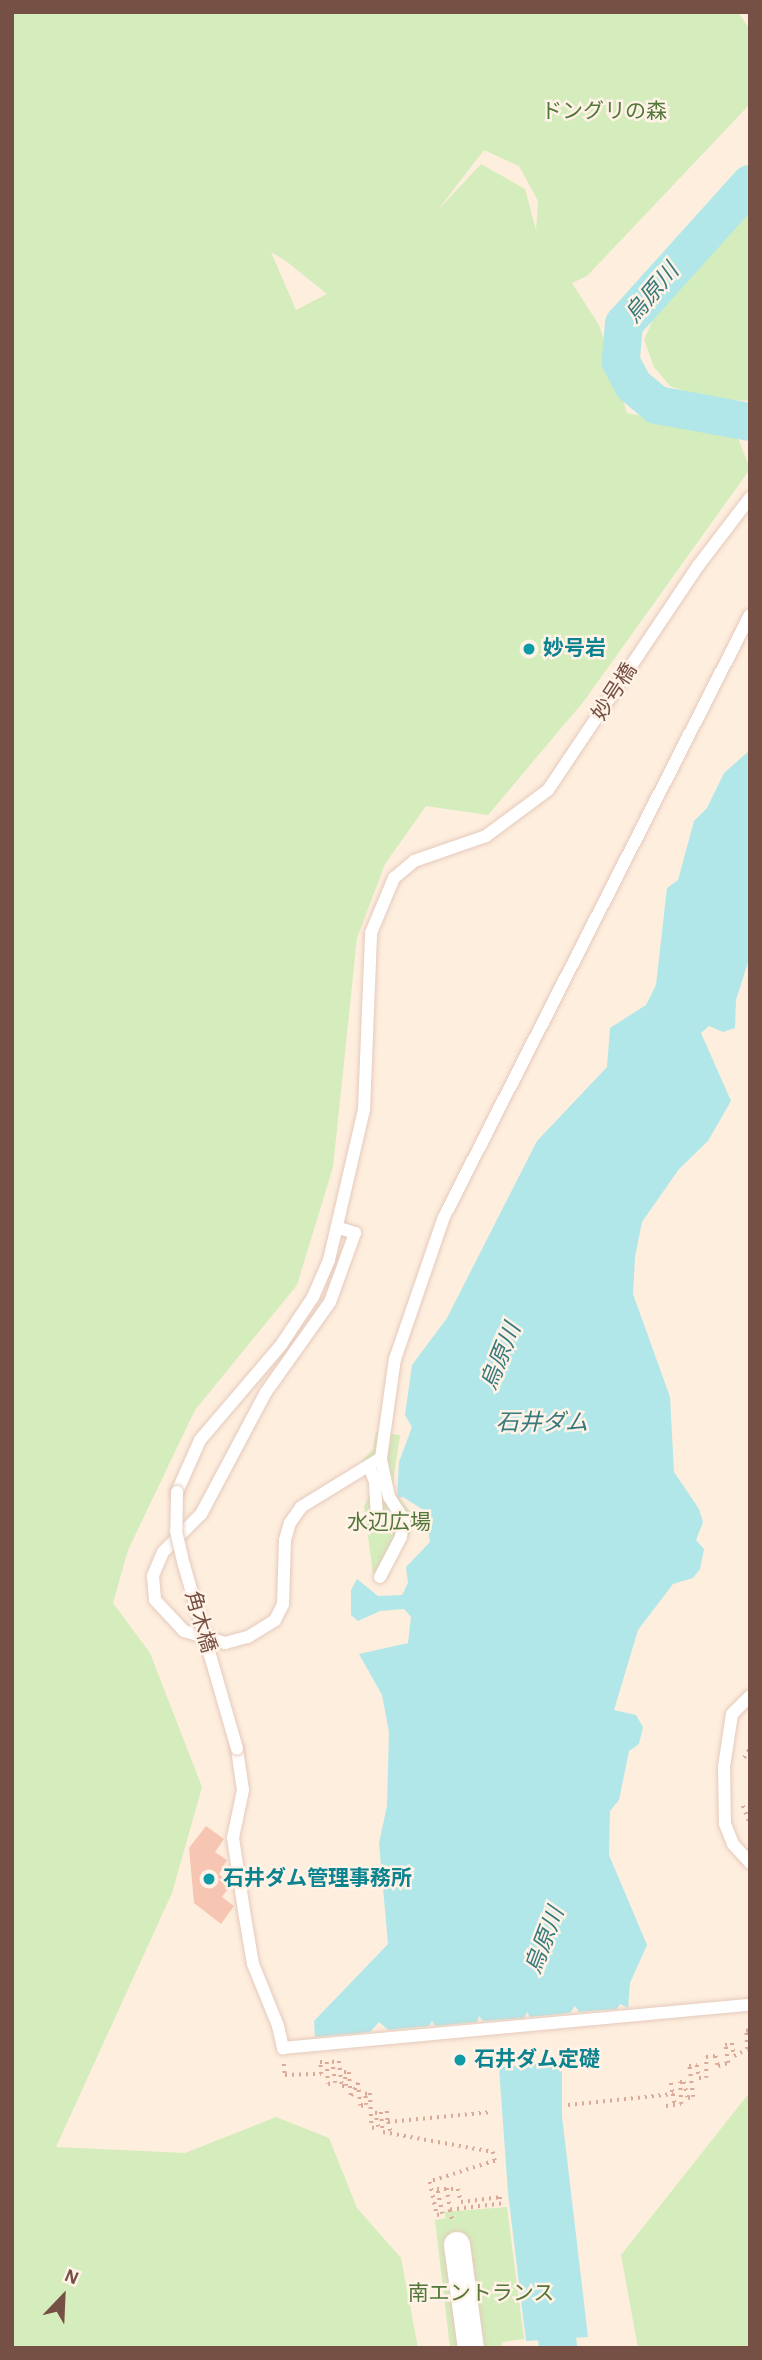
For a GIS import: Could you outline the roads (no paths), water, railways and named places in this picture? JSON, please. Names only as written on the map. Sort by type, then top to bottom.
[{"type":"street","points":[[457,2245],[471,2348]]},
{"type":"lane","name":"妙号橋","points":[[339,1228],[364,1110],[371,933],[394,877],[414,861],[486,836],[524,811],[548,790],[716,541],[750,498]]},
{"type":"lane","points":[[377,1518],[375,1462],[395,1359],[444,1217],[750,615]]},
{"type":"lane","points":[[339,1228],[355,1233],[334,1292],[255,1412],[230,1464],[201,1514],[163,1552],[153,1576],[155,1601],[184,1631],[225,1643],[265,1628],[284,1604],[285,1540],[301,1507],[375,1462]]},
{"type":"lane","name":"角木橋","points":[[339,1228],[313,1297],[249,1382],[200,1440],[177,1492],[176,1531],[184,1566],[237,1749],[243,1790],[233,1838],[253,1964],[278,2026],[283,2049],[750,2005]]},
{"type":"lane","points":[[375,1462],[389,1497],[404,1520],[401,1537],[380,1577]]},
{"type":"lane","points":[[750,1696],[732,1714],[724,1767],[724,1824],[733,1844],[750,1863]]},
{"type":"water","name":"石井ダム","points":[[750,750],[750,956],[736,1000],[735,1028],[723,1032],[709,1026],[701,1033],[731,1101],[708,1141],[679,1169],[642,1222],[635,1257],[633,1294],[670,1397],[674,1472],[699,1509],[703,1522],[696,1540],[704,1549],[700,1569],[693,1578],[673,1584],[638,1630],[614,1710],[636,1715],[643,1727],[639,1744],[629,1751],[619,1800],[610,1811],[609,1855],[647,1945],[630,1983],[628,2008],[620,2004],[617,2009],[579,2012],[575,2006],[570,2013],[530,2017],[527,2012],[524,2018],[483,2021],[479,2016],[477,2022],[435,2026],[432,2021],[429,2026],[388,2030],[379,2022],[370,2032],[315,2037],[314,2021],[388,1944],[379,1843],[387,1806],[389,1732],[382,1695],[359,1654],[408,1643],[411,1617],[404,1609],[380,1611],[358,1621],[351,1615],[351,1590],[357,1579],[378,1596],[402,1595],[408,1583],[406,1567],[430,1542],[427,1524],[420,1518],[425,1511],[403,1497],[397,1498],[399,1462],[412,1427],[405,1415],[412,1365],[447,1318],[537,1141],[607,1067],[610,1028],[646,1005],[656,985],[667,888],[678,880],[694,821],[707,808],[724,773]]},
{"type":"water","points":[[562,2062],[562,2116],[588,2337],[526,2341],[508,2193],[499,2067]]},
{"type":"waterway","name":"烏原川","points":[[750,184],[624,324],[621,362],[633,385],[657,405],[750,422]]},
{"type":"waterway","name":"烏原川","points":[[554,2314],[558,2348]]},
{"type":"place","name":"妙号岩","points":[[529,649]]},
{"type":"place","name":"石井ダム管理事務所","points":[[209,1879]]},
{"type":"place","name":"石井ダム定礎","points":[[460,2060]]},
{"type":"park label","name":"ドングリの森","points":[[604,112]]},
{"type":"park label","name":"水辺広場","points":[[389,1523]]},
{"type":"park label","name":"南エントランス","points":[[481,2294]]}]
